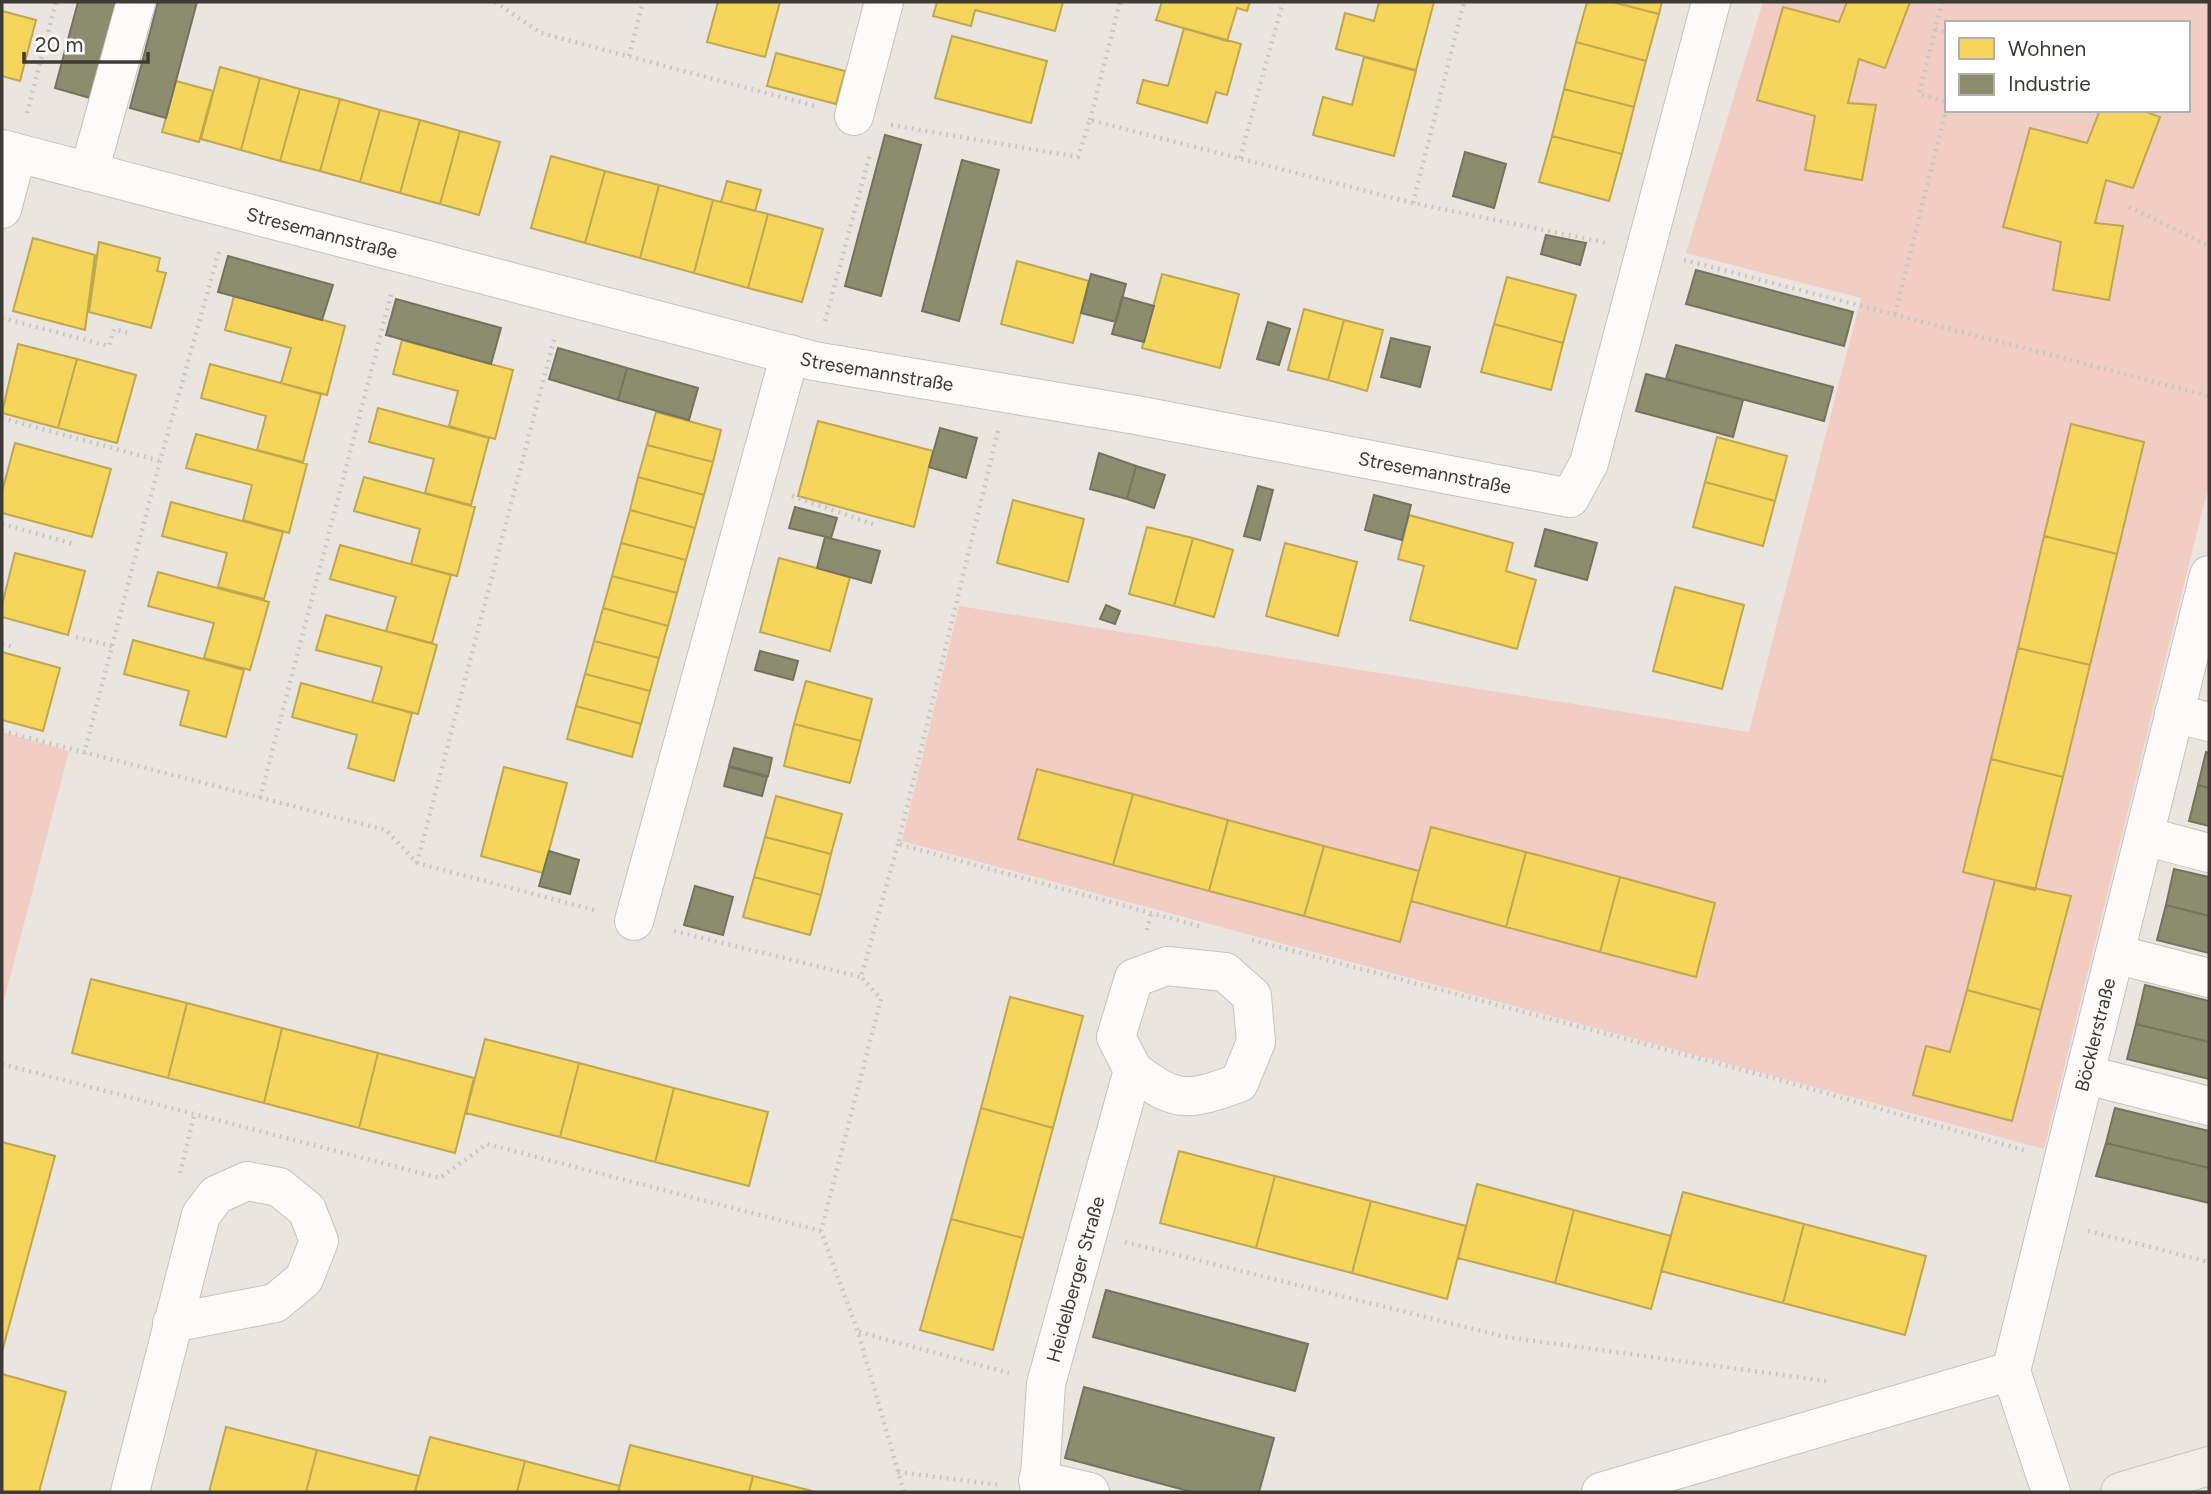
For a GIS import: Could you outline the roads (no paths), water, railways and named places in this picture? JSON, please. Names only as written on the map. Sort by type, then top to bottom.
[{"type":"main road","points":[[2120,1492],[2209,1466]]},
{"type":"street","points":[[89,172],[136,2]]},
{"type":"street","points":[[866,119],[884,2]]},
{"type":"street","name":"Stresemannstraße","points":[[9,151],[566,294],[802,358],[1465,476],[1570,498],[1590,463],[1643,250],[1711,2]]},
{"type":"street","points":[[2,209],[9,151]]},
{"type":"street","name":"Stresemannstraße","points":[[634,921],[754,486],[802,358]]},
{"type":"street","name":"Böcklerstraße","points":[[2011,1371],[2087,1075],[2144,836],[2192,718],[2208,589]]},
{"type":"street","points":[[2144,836],[2209,853]]},
{"type":"street","points":[[2115,954],[2209,978]]},
{"type":"street","name":"Heidelberger Straße","points":[[1027,1486],[1046,1384],[1133,1070]]},
{"type":"street","points":[[2087,1075],[2209,1106]]},
{"type":"street","points":[[130,1492],[172,1324]]},
{"type":"street","points":[[1601,1492],[2011,1371],[2051,1492]]},
{"type":"street","points":[[1027,1486],[1090,1492]]}]
